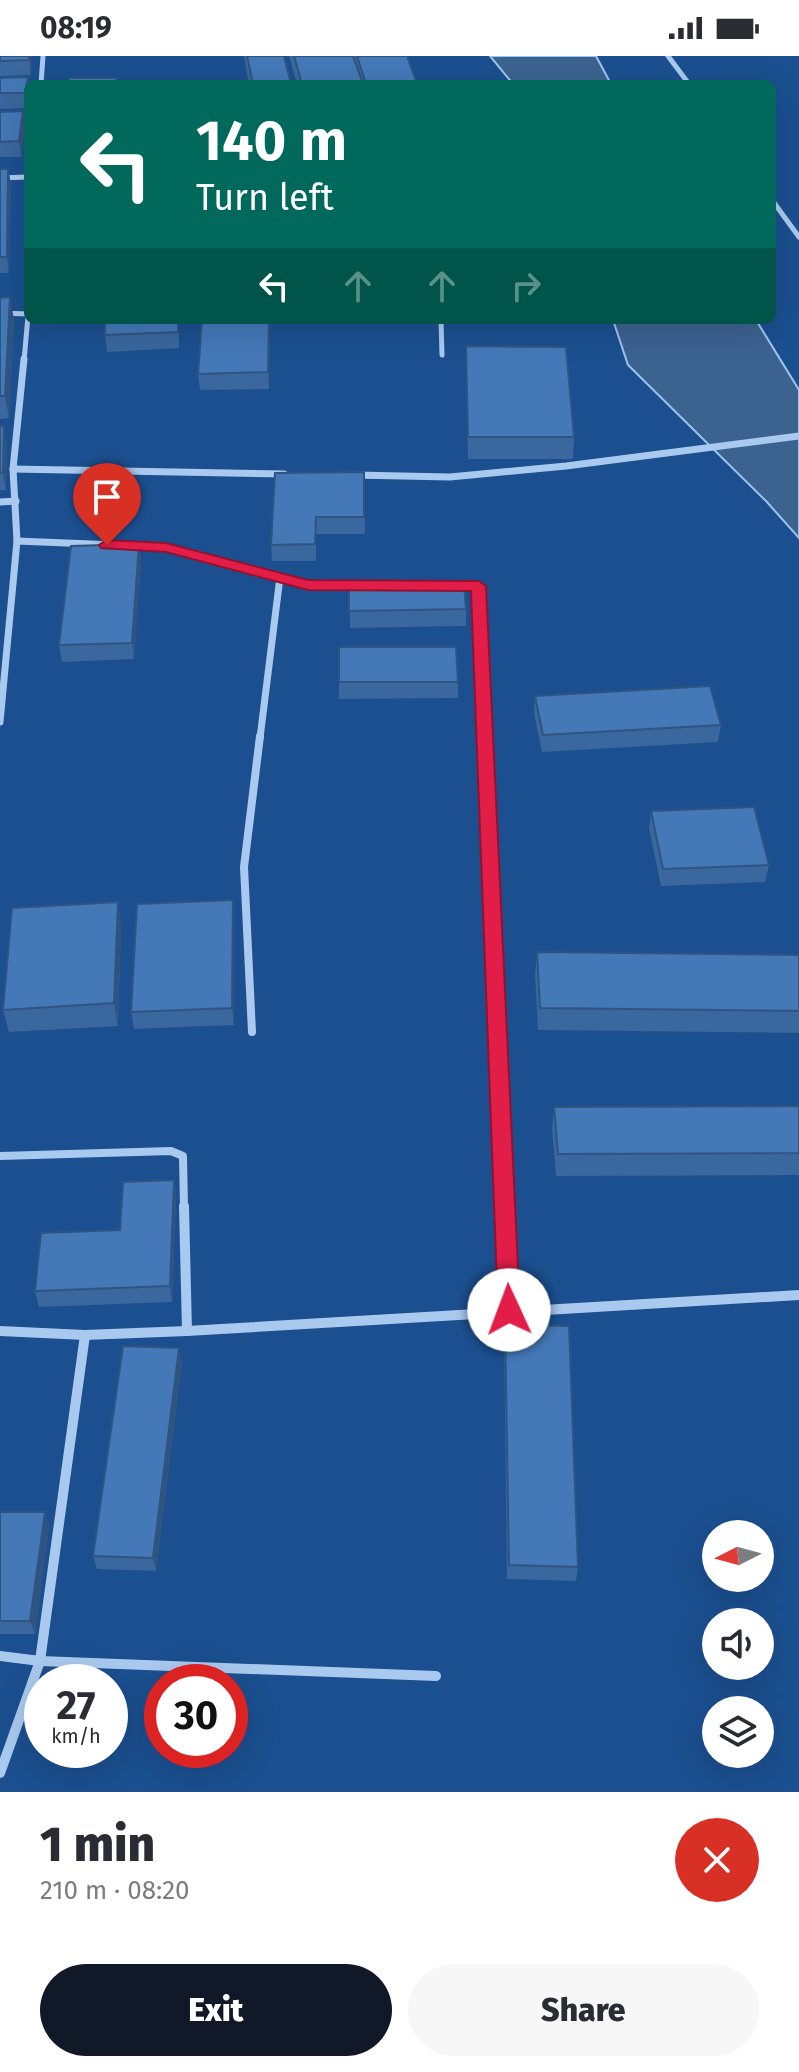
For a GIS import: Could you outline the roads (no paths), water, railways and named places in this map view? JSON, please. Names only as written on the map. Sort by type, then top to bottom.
[{"type":"street","points":[[41,80],[43,56]]},
{"type":"street","points":[[668,56],[686,80]]},
{"type":"street","points":[[0,178],[24,177]]},
{"type":"street","points":[[776,205],[799,237]]},
{"type":"street","points":[[0,313],[24,315]]},
{"type":"street","points":[[0,722],[17,541],[13,469],[27,324]]},
{"type":"street","points":[[441,324],[442,355]]},
{"type":"street","points":[[349,475],[450,477],[566,466],[799,436]]},
{"type":"street","points":[[13,469],[301,474]]},
{"type":"street","points":[[0,502],[16,501]]},
{"type":"street","points":[[17,541],[166,547],[308,585],[371,585]]},
{"type":"street","points":[[252,1032],[244,867],[280,577]]},
{"type":"street","points":[[448,586],[479,586],[509,1310]]},
{"type":"street","points":[[0,631],[10,630]]},
{"type":"street","points":[[0,1156],[171,1151],[183,1156],[187,1331]]},
{"type":"street","points":[[0,1331],[85,1335],[187,1331],[799,1295]]},
{"type":"street","points":[[0,1773],[40,1661],[85,1335]]},
{"type":"street","points":[[0,1656],[40,1661],[436,1676]]},
{"type":"water","points":[[490,56],[596,56],[609,80],[510,80]]},
{"type":"water","points":[[614,324],[758,324],[799,390],[799,538],[766,501],[628,365]]}]
